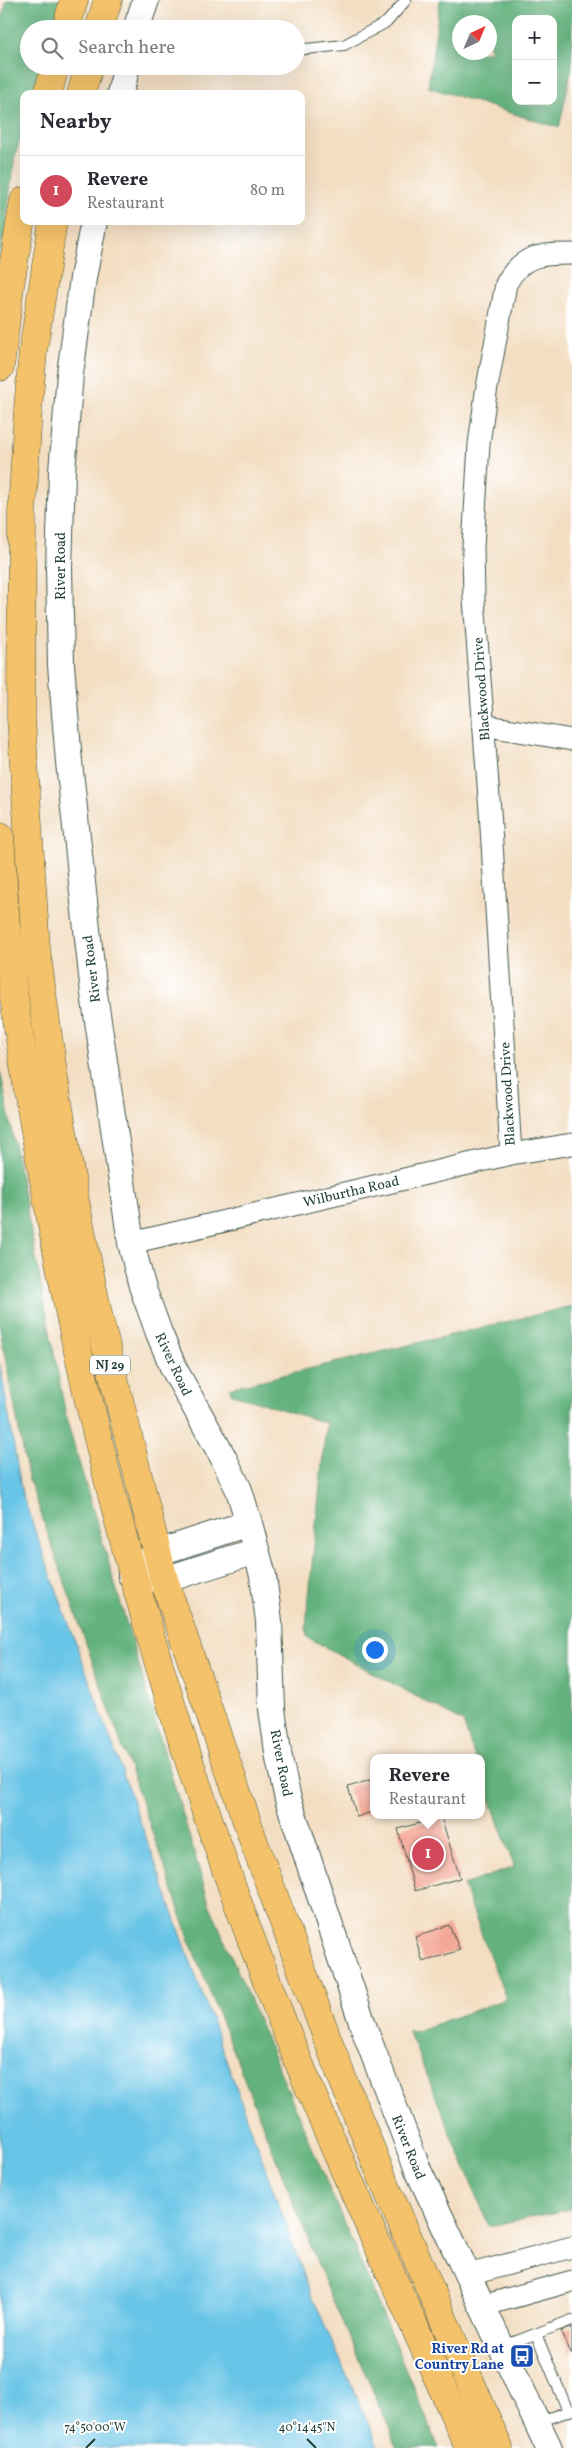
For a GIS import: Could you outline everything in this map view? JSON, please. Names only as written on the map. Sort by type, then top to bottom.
[{"type":"highway","points":[[68,20],[74,0]]},
{"type":"highway","points":[[102,20],[108,0]]},
{"type":"highway","points":[[49,90],[53,75]]},
{"type":"highway","points":[[82,90],[86,75]]},
{"type":"highway","points":[[0,367],[10,285],[20,225]]},
{"type":"highway","name":"NJ 29","points":[[52,225],[33,351],[22,521],[21,718],[36,949],[53,1073],[74,1196],[99,1319],[164,1580],[255,1845],[341,2075],[387,2189],[499,2448]]},
{"type":"highway","name":"NJ 29","points":[[0,836],[9,961],[39,1156],[85,1386],[131,1575],[192,1771],[276,2004],[364,2215],[469,2448]]},
{"type":"street","points":[[139,20],[146,0]]},
{"type":"street","points":[[121,90],[124,75]]},
{"type":"street","name":"River Road","points":[[93,225],[83,278],[70,374],[62,471],[59,568],[62,666],[69,762],[94,994],[132,1244],[142,1286],[174,1369],[223,1457],[239,1490],[249,1523],[263,1576],[269,1621],[272,1709],[279,1759],[288,1799],[365,2031],[422,2178],[549,2448]]},
{"type":"street","name":"Blackwood Drive","points":[[511,1154],[474,598],[473,547],[477,470],[486,393],[506,284],[512,272],[522,262],[535,256],[572,254]]},
{"type":"street","points":[[483,725],[572,740]]},
{"type":"street","name":"Wilburtha Road","points":[[132,1244],[511,1154],[572,1144]]},
{"type":"street","points":[[131,1575],[157,1553],[249,1523]]},
{"type":"street","points":[[131,1575],[164,1580],[256,1551]]},
{"type":"street","points":[[468,2275],[572,2246]]},
{"type":"street","points":[[482,2306],[572,2281]]},
{"type":"lane","points":[[305,49],[344,45],[387,22],[406,0]]},
{"type":"lane","points":[[501,2347],[572,2320]]},
{"type":"lane","points":[[536,2334],[570,2410],[537,2423]]},
{"type":"green space","points":[[7,0],[60,0],[54,20],[20,20],[20,75],[38,75],[34,90],[20,90],[20,140],[15,156],[0,265],[0,26]]},
{"type":"green space","points":[[440,0],[572,0],[572,67],[559,128],[428,87]]},
{"type":"green space","points":[[0,1069],[67,1421],[209,1903],[439,2448],[398,2448],[329,2292],[195,1955],[28,1477],[0,1330]]},
{"type":"green space","points":[[572,1306],[572,2209],[489,2226],[408,2030],[413,2032],[506,1999],[463,1885],[514,1867],[485,1785],[485,1754],[474,1754],[463,1722],[307,1637],[306,1626],[326,1423],[232,1394],[229,1388]]},
{"type":"water","points":[[0,1364],[22,1494],[309,2289],[379,2448],[0,2448]]},
{"type":"building","points":[[370,1780],[370,1812],[357,1817],[348,1787]]},
{"type":"building","points":[[434,1819],[442,1819],[460,1878],[415,1891],[398,1829]]},
{"type":"building","points":[[449,1925],[460,1950],[423,1962],[415,1937]]},
{"type":"building","points":[[572,2327],[572,2355],[561,2331]]},
{"type":"place","name":"Revere","points":[[428,1854]]},
{"type":"place","name":"River Rd at Country Lane","points":[[522,2356]]}]
